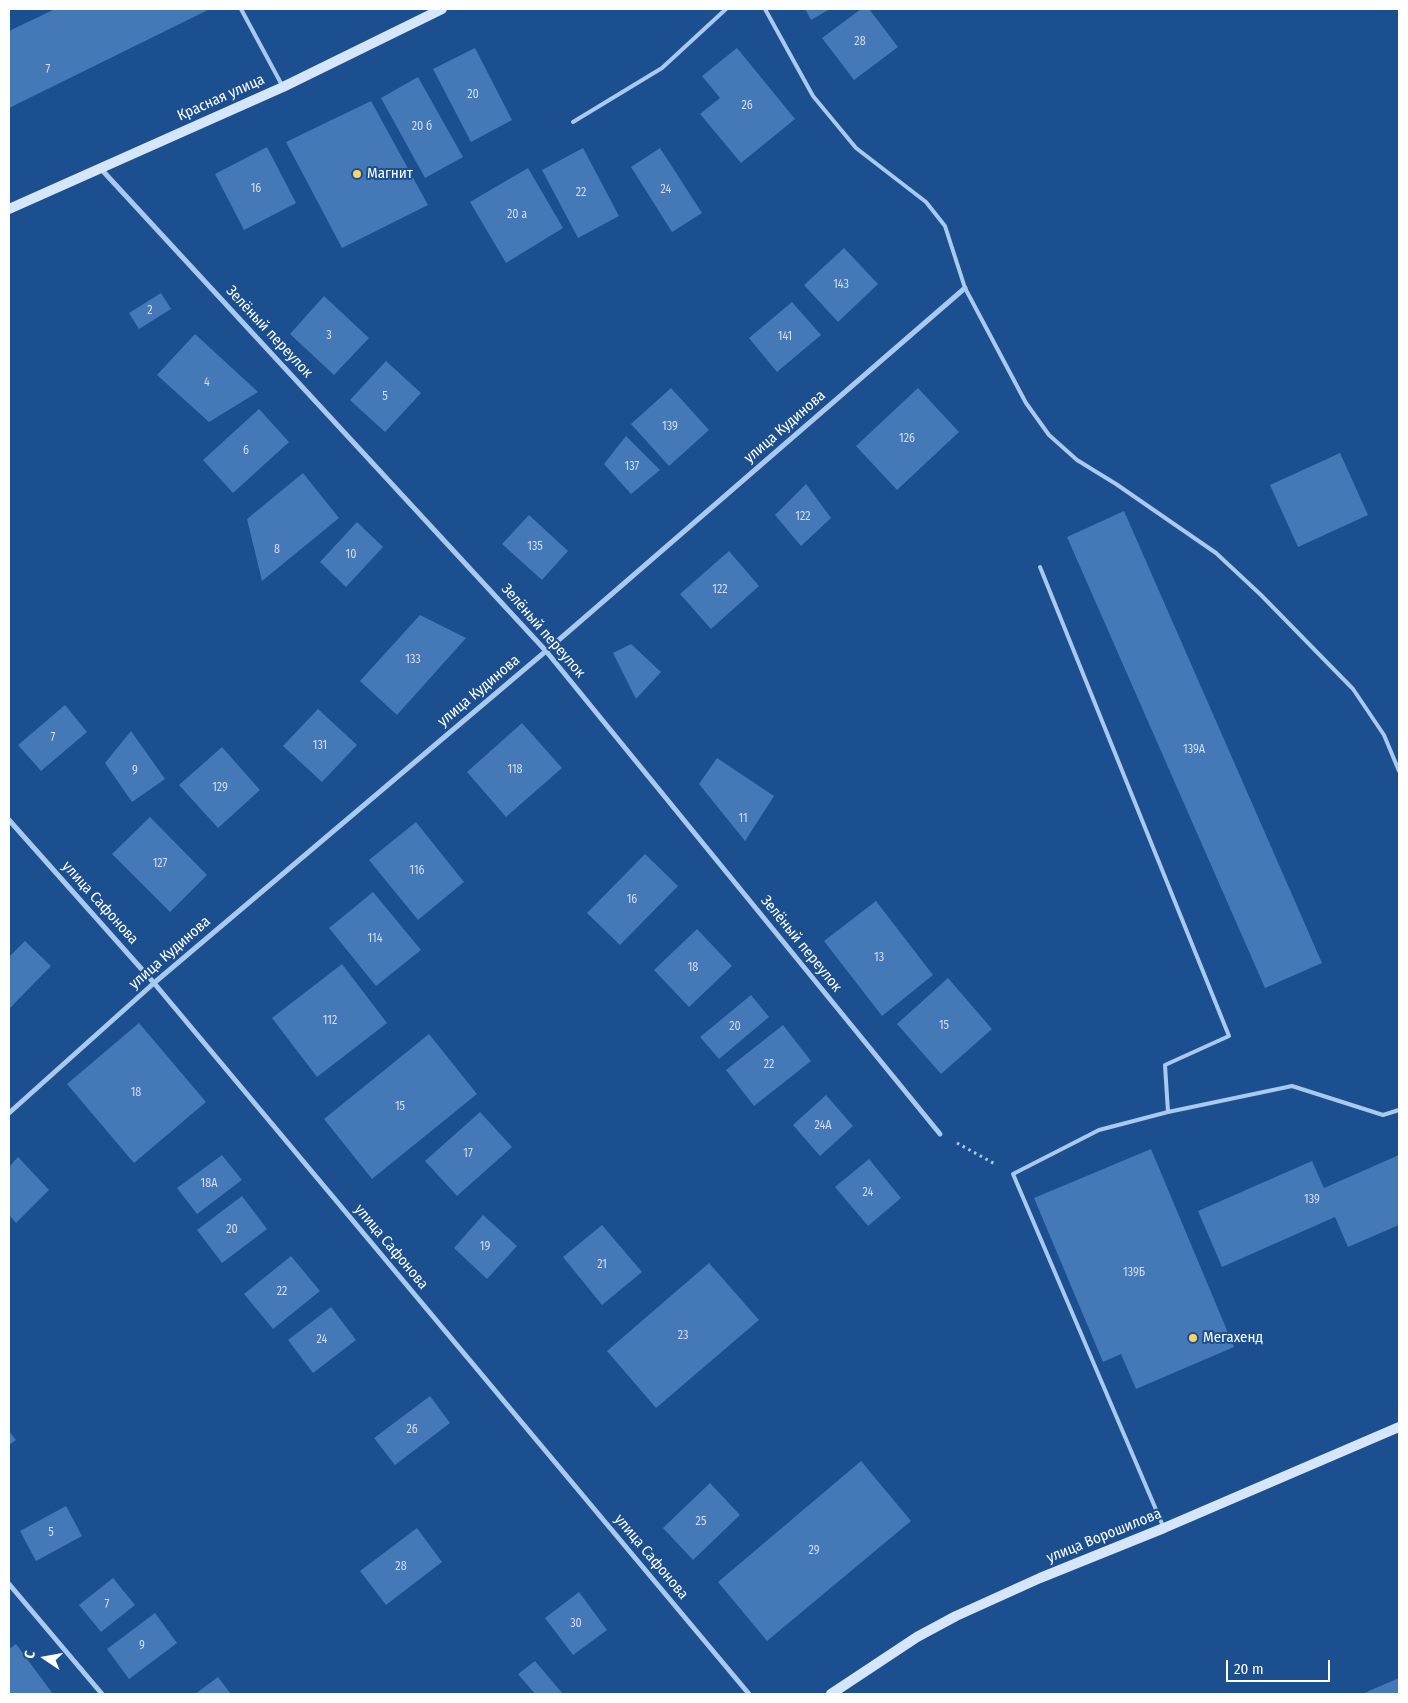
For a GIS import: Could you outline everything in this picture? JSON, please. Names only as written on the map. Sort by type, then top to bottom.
[{"type":"main road","name":"Красная улица","points":[[9,209],[283,86],[442,9]]},
{"type":"main road","name":"улица Ворошилова","points":[[831,1694],[917,1637],[956,1616],[1040,1578],[1164,1528],[1399,1427]]},
{"type":"street","name":"Зелёный переулок","points":[[101,168],[546,651],[940,1134]]},
{"type":"street","name":"улица Кудинова","points":[[9,1113],[154,983],[546,651],[965,288]]},
{"type":"street","name":"улица Сафонова","points":[[9,820],[154,983],[749,1694]]},
{"type":"street","points":[[9,1584],[102,1694]]},
{"type":"lane","points":[[241,9],[283,86]]},
{"type":"lane","points":[[574,122],[662,68],[726,9]]},
{"type":"lane","points":[[765,9],[813,96],[856,148],[926,202],[945,226],[965,288],[1026,403],[1049,435],[1077,460],[1116,484],[1216,553],[1261,595],[1353,689],[1384,735],[1399,771]]},
{"type":"lane","points":[[1040,567],[1230,1036],[1166,1065],[1168,1112]]},
{"type":"lane","points":[[1164,1528],[1014,1174],[1099,1130],[1168,1112],[1292,1086],[1383,1116],[1399,1110]]},
{"type":"path","points":[[940,1134],[1014,1174]]},
{"type":"building","points":[[55,9],[210,9],[9,108],[9,31]]},
{"type":"building","points":[[805,9],[830,9],[811,20]]},
{"type":"building","points":[[861,9],[869,9],[898,47],[854,80],[822,38]]},
{"type":"building","points":[[475,48],[512,120],[471,142],[433,69]]},
{"type":"building","points":[[737,48],[795,119],[741,163],[700,114],[720,98],[702,76]]},
{"type":"building","points":[[418,77],[463,157],[425,178],[381,98]]},
{"type":"building","name":"Магнит","points":[[371,101],[428,205],[342,248],[286,142]]},
{"type":"building","points":[[267,147],[296,203],[244,230],[215,174]]},
{"type":"building","points":[[583,148],[619,216],[578,238],[542,170]]},
{"type":"building","points":[[660,148],[702,213],[672,232],[631,167]]},
{"type":"building","points":[[528,168],[563,228],[506,263],[470,202]]},
{"type":"building","points":[[844,248],[878,284],[838,322],[804,285]]},
{"type":"building","points":[[161,293],[171,309],[139,329],[129,313]]},
{"type":"building","points":[[324,296],[369,338],[334,375],[290,334]]},
{"type":"building","points":[[792,302],[821,335],[777,372],[749,338]]},
{"type":"building","points":[[195,334],[258,392],[209,422],[157,375]]},
{"type":"building","points":[[386,361],[421,393],[385,432],[350,400]]},
{"type":"building","points":[[671,388],[709,430],[669,466],[631,424]]},
{"type":"building","points":[[918,388],[959,432],[897,490],[856,446]]},
{"type":"building","points":[[259,409],[289,442],[233,493],[203,460]]},
{"type":"building","points":[[626,436],[660,470],[631,494],[604,464]]},
{"type":"building","points":[[1340,453],[1368,515],[1298,547],[1270,485]]},
{"type":"building","points":[[303,473],[339,518],[262,581],[247,519]]},
{"type":"building","points":[[806,484],[831,518],[801,546],[775,515]]},
{"type":"building","points":[[1124,511],[1322,963],[1265,988],[1067,537]]},
{"type":"building","points":[[529,515],[568,551],[542,580],[502,544]]},
{"type":"building","points":[[357,522],[383,547],[346,587],[320,562]]},
{"type":"building","points":[[729,551],[759,586],[711,629],[680,594]]},
{"type":"building","points":[[420,615],[466,638],[397,715],[360,681]]},
{"type":"building","points":[[631,644],[661,672],[636,699],[613,653]]},
{"type":"building","points":[[65,705],[87,732],[41,771],[18,745]]},
{"type":"building","points":[[318,709],[357,745],[322,782],[283,746]]},
{"type":"building","points":[[522,723],[562,768],[506,817],[467,772]]},
{"type":"building","points":[[131,731],[165,779],[132,802],[105,763]]},
{"type":"building","points":[[222,747],[260,790],[218,828],[179,785]]},
{"type":"building","points":[[717,758],[774,796],[745,841],[699,784]]},
{"type":"building","points":[[150,817],[207,875],[170,912],[112,854]]},
{"type":"building","points":[[416,822],[464,882],[418,920],[369,860]]},
{"type":"building","points":[[645,854],[678,886],[620,945],[587,913]]},
{"type":"building","points":[[373,892],[421,950],[376,986],[329,928]]},
{"type":"building","points":[[876,901],[933,975],[882,1016],[824,941]]},
{"type":"building","points":[[697,929],[732,966],[689,1007],[654,970]]},
{"type":"building","points":[[25,941],[51,966],[9,1009],[9,957]]},
{"type":"building","points":[[342,964],[387,1023],[317,1077],[272,1018]]},
{"type":"building","points":[[948,978],[992,1029],[941,1074],[897,1024]]},
{"type":"building","points":[[751,995],[769,1017],[719,1059],[700,1037]]},
{"type":"building","points":[[139,1023],[206,1102],[134,1163],[67,1084]]},
{"type":"building","points":[[783,1025],[811,1061],[754,1106],[726,1070]]},
{"type":"building","points":[[429,1034],[477,1094],[372,1179],[324,1119]]},
{"type":"building","points":[[826,1095],[853,1126],[820,1156],[793,1125]]},
{"type":"building","points":[[480,1112],[512,1147],[457,1196],[425,1161]]},
{"type":"building","points":[[1151,1149],[1234,1347],[1136,1389],[1121,1354],[1103,1362],[1034,1198]]},
{"type":"building","points":[[222,1155],[242,1180],[197,1214],[177,1188]]},
{"type":"building","points":[[1399,1155],[1399,1225],[1348,1247],[1335,1217],[1222,1267],[1198,1211],[1312,1161],[1324,1188]]},
{"type":"building","points":[[18,1157],[49,1190],[16,1223],[9,1215],[9,1167]]},
{"type":"building","points":[[869,1159],[901,1198],[868,1226],[835,1187]]},
{"type":"building","points":[[242,1196],[267,1229],[222,1263],[197,1230]]},
{"type":"building","points":[[483,1215],[517,1246],[487,1279],[454,1248]]},
{"type":"building","points":[[602,1225],[642,1272],[602,1305],[563,1257]]},
{"type":"building","points":[[291,1256],[320,1291],[273,1329],[244,1294]]},
{"type":"building","points":[[709,1263],[759,1320],[656,1408],[607,1351]]},
{"type":"building","points":[[331,1307],[356,1340],[313,1373],[288,1340]]},
{"type":"building","points":[[430,1396],[450,1423],[395,1465],[374,1438]]},
{"type":"building","points":[[9,1431],[16,1440],[9,1445]]},
{"type":"building","points":[[861,1461],[911,1521],[767,1641],[718,1582]]},
{"type":"building","points":[[710,1483],[740,1515],[693,1560],[663,1528]]},
{"type":"building","points":[[66,1506],[82,1536],[36,1561],[20,1531]]},
{"type":"building","points":[[417,1528],[442,1562],[386,1605],[360,1571]]},
{"type":"building","points":[[113,1578],[135,1605],[101,1632],[79,1605]]},
{"type":"building","points":[[579,1592],[607,1630],[573,1655],[545,1618]]},
{"type":"building","points":[[155,1613],[177,1643],[129,1679],[107,1649]]},
{"type":"building","points":[[16,1644],[53,1694],[9,1694],[9,1649]]},
{"type":"building","points":[[535,1661],[563,1694],[535,1694],[518,1674]]},
{"type":"building","points":[[218,1677],[231,1694],[195,1694]]},
{"type":"building","points":[[1399,1678],[1399,1694],[1362,1694]]},
{"type":"place","name":"Магнит","points":[[357,174]]},
{"type":"place","name":"Мегахенд","points":[[1193,1338]]}]
